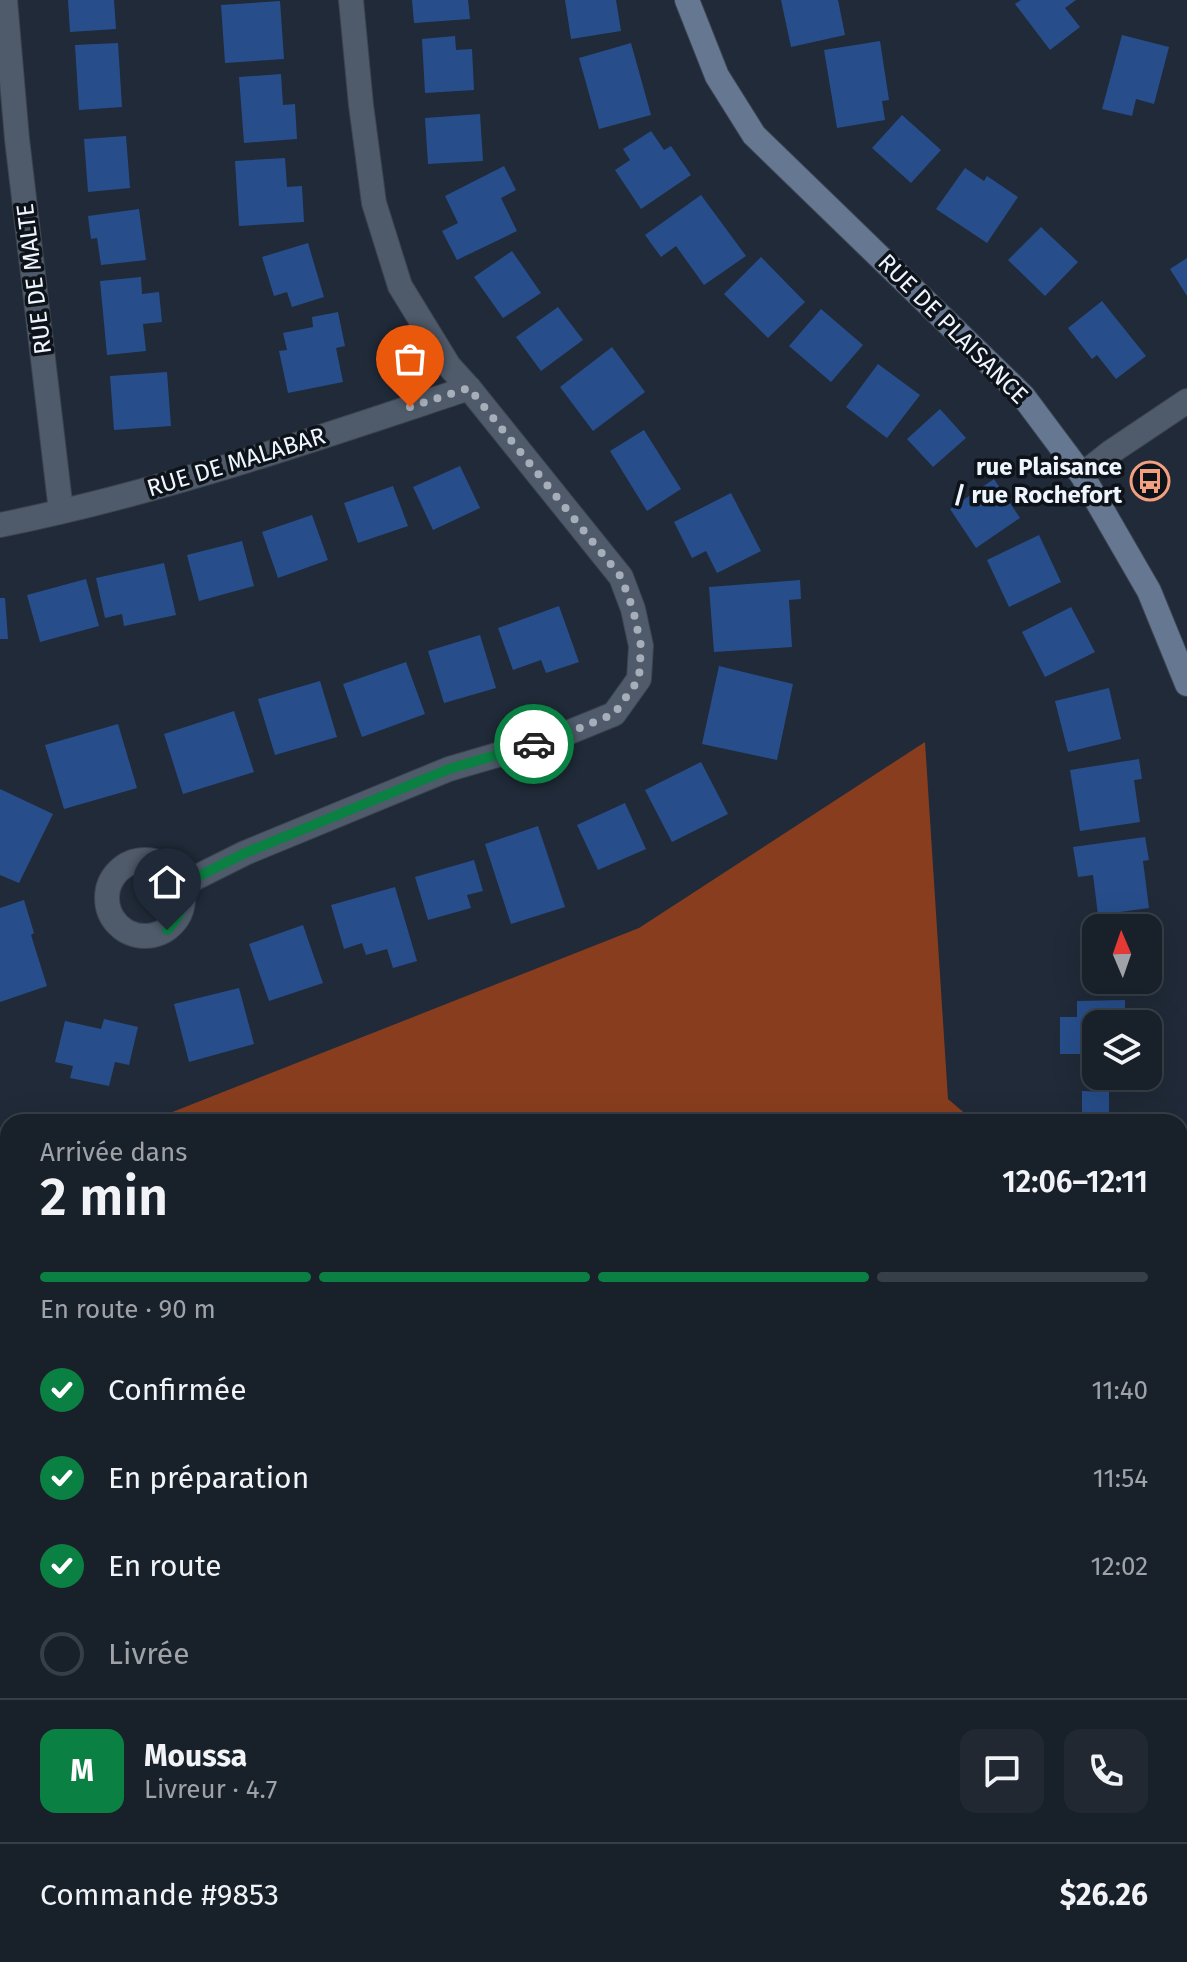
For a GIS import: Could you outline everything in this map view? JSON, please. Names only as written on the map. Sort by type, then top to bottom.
[{"type":"street","name":"RUE DE MALTE","points":[[5,0],[17,139],[61,511]]},
{"type":"street","points":[[181,885],[245,853],[449,769],[555,738],[614,714],[639,679],[641,646],[633,609],[621,577],[449,366],[400,286],[374,203],[351,0]]},
{"type":"street","name":"RUE DE PLAISANCE","points":[[687,0],[717,76],[754,135],[1023,396],[1082,475],[1149,591],[1187,684]]},
{"type":"street","name":"RUE DE MALABAR","points":[[0,525],[264,456],[469,388]]},
{"type":"street","points":[[1082,475],[1187,401]]},
{"type":"shaded area","points":[[925,742],[948,1099],[966,1114],[167,1114],[639,928]]},
{"type":"building","points":[[68,0],[114,0],[116,29],[70,32]]},
{"type":"building","points":[[412,0],[468,0],[470,19],[414,23]]},
{"type":"building","points":[[565,0],[616,0],[621,31],[571,39]]},
{"type":"building","points":[[781,0],[838,0],[845,35],[791,47]]},
{"type":"building","points":[[1021,0],[1076,0],[1065,8],[1080,27],[1050,50],[1015,4]]},
{"type":"building","points":[[280,1],[284,59],[225,63],[221,5]]},
{"type":"building","points":[[1122,35],[1169,47],[1154,104],[1136,99],[1132,116],[1102,109]]},
{"type":"building","points":[[455,36],[456,50],[472,49],[474,90],[425,93],[422,39]]},
{"type":"building","points":[[880,41],[889,100],[882,101],[885,120],[837,128],[824,50]]},
{"type":"building","points":[[118,43],[122,107],[79,110],[75,45]]},
{"type":"building","points":[[631,43],[651,115],[599,129],[579,58]]},
{"type":"building","points":[[281,74],[283,105],[295,104],[297,139],[244,143],[239,77]]},
{"type":"building","points":[[480,114],[483,161],[428,164],[425,118]]},
{"type":"building","points":[[902,115],[941,150],[911,183],[872,148]]},
{"type":"building","points":[[651,131],[664,150],[671,146],[691,175],[641,209],[615,170],[630,160],[623,149]]},
{"type":"building","points":[[126,136],[130,188],[88,192],[84,139]]},
{"type":"building","points":[[285,158],[287,187],[302,186],[304,222],[239,226],[235,161]]},
{"type":"building","points":[[504,166],[516,190],[501,198],[517,231],[457,260],[442,231],[458,223],[445,196]]},
{"type":"building","points":[[965,168],[984,181],[987,176],[1018,197],[987,243],[936,209]]},
{"type":"building","points":[[701,195],[746,256],[704,285],[676,246],[661,257],[645,235]]},
{"type":"building","points":[[139,209],[146,260],[101,265],[97,238],[91,239],[88,216]]},
{"type":"building","points":[[1041,227],[1078,262],[1045,296],[1008,260]]},
{"type":"building","points":[[308,243],[324,297],[292,307],[287,292],[274,296],[262,257]]},
{"type":"building","points":[[512,251],[541,293],[503,318],[474,277]]},
{"type":"building","points":[[761,257],[805,302],[768,338],[724,294]]},
{"type":"building","points":[[1187,258],[1187,296],[1170,269]]},
{"type":"building","points":[[141,277],[142,294],[159,292],[162,322],[143,324],[146,351],[107,355],[100,281]]},
{"type":"building","points":[[1102,301],[1146,356],[1116,379],[1097,355],[1092,359],[1068,328]]},
{"type":"building","points":[[558,307],[583,340],[541,371],[516,337]]},
{"type":"building","points":[[821,309],[863,345],[831,382],[789,346]]},
{"type":"building","points":[[338,312],[345,346],[336,348],[343,382],[288,393],[279,351],[287,350],[283,333],[313,327],[312,317]]},
{"type":"building","points":[[612,347],[645,392],[593,431],[560,387]]},
{"type":"building","points":[[878,364],[920,395],[887,438],[846,407]]},
{"type":"building","points":[[167,372],[171,426],[114,430],[110,376]]},
{"type":"building","points":[[940,409],[966,438],[933,467],[907,439]]},
{"type":"building","points":[[644,430],[681,489],[647,511],[610,451]]},
{"type":"building","points":[[460,466],[480,508],[433,530],[413,487]]},
{"type":"building","points":[[994,479],[1020,518],[976,548],[950,509]]},
{"type":"building","points":[[393,486],[408,526],[358,543],[344,503]]},
{"type":"building","points":[[731,493],[761,551],[717,573],[706,551],[692,558],[674,522]]},
{"type":"building","points":[[312,515],[328,560],[278,578],[262,532]]},
{"type":"building","points":[[1039,535],[1061,582],[1009,607],[987,560]]},
{"type":"building","points":[[242,541],[254,586],[199,601],[187,555]]},
{"type":"building","points":[[164,563],[176,615],[124,626],[122,614],[105,618],[96,578]]},
{"type":"building","points":[[86,579],[99,626],[40,642],[27,595]]},
{"type":"building","points":[[800,580],[801,599],[789,600],[792,647],[714,652],[709,587]]},
{"type":"building","points":[[0,598],[5,598],[8,639],[0,639]]},
{"type":"building","points":[[559,606],[579,662],[546,673],[541,660],[513,670],[498,628]]},
{"type":"building","points":[[1071,607],[1095,652],[1045,677],[1022,632]]},
{"type":"building","points":[[480,635],[496,688],[444,703],[428,651]]},
{"type":"building","points":[[406,662],[425,714],[362,737],[343,684]]},
{"type":"building","points":[[719,666],[793,684],[777,760],[702,744]]},
{"type":"building","points":[[320,681],[337,737],[275,755],[258,699]]},
{"type":"building","points":[[1109,688],[1121,739],[1068,752],[1055,701]]},
{"type":"building","points":[[234,711],[254,772],[183,794],[164,734]]},
{"type":"building","points":[[118,724],[137,788],[64,809],[45,745]]},
{"type":"building","points":[[1139,759],[1142,779],[1134,780],[1140,822],[1080,831],[1070,770]]},
{"type":"building","points":[[701,762],[728,814],[672,842],[645,790]]},
{"type":"building","points":[[0,789],[53,814],[19,883],[0,875]]},
{"type":"building","points":[[625,803],[646,849],[598,870],[577,825]]},
{"type":"building","points":[[538,826],[565,907],[511,924],[485,844]]},
{"type":"building","points":[[1145,837],[1149,860],[1143,861],[1149,908],[1098,914],[1093,875],[1078,877],[1073,847]]},
{"type":"building","points":[[474,860],[483,891],[467,895],[471,908],[428,920],[415,877]]},
{"type":"building","points":[[395,887],[417,961],[393,968],[387,949],[366,955],[362,943],[344,949],[331,905]]},
{"type":"building","points":[[24,900],[47,986],[0,1002],[0,908]]},
{"type":"building","points":[[303,925],[323,983],[269,1001],[249,944]]},
{"type":"building","points":[[239,988],[254,1044],[189,1062],[174,1004]]},
{"type":"building","points":[[1125,1000],[1125,1010],[1082,1010],[1082,1054],[1060,1054],[1060,1017],[1077,1017],[1077,1001]]},
{"type":"building","points":[[104,1019],[138,1027],[129,1065],[115,1062],[109,1086],[70,1078],[73,1066],[55,1062],[65,1021],[101,1029]]},
{"type":"building","points":[[1082,1091],[1109,1092],[1109,1114],[1082,1114]]},
{"type":"way so far","points":[[410,407],[469,388],[621,577],[633,609],[641,646],[639,679],[614,714],[534,744]]},
{"type":"place","name":"rue Plaisance / rue Rochefort","points":[[1150,481]]},
{"type":"route","points":[[167,930],[182,909],[184,897],[181,885],[223,863],[449,769],[534,744]]}]
